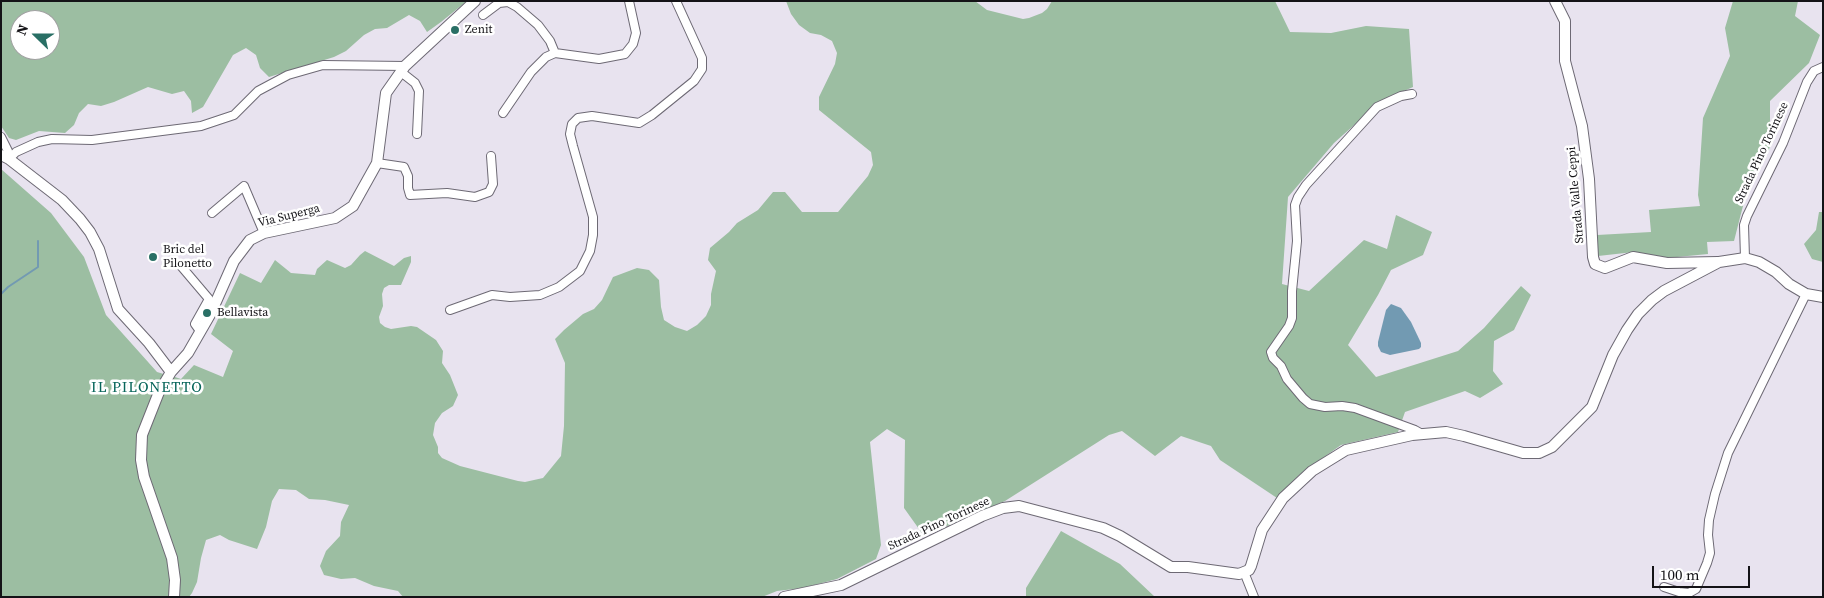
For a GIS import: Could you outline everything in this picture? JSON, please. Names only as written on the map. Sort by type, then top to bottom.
[{"type":"street","name":"Via Superga","points":[[174,597],[172,558],[144,477],[141,460],[142,435],[159,392],[171,372],[188,353],[211,313],[234,261],[250,240],[264,233],[334,218],[353,206],[377,163],[386,94],[403,69],[475,1]]},
{"type":"street","points":[[502,113],[531,72],[546,58],[555,53],[599,60],[625,54],[633,44],[636,34],[629,1]]},
{"type":"street","points":[[450,310],[492,295],[510,298],[540,294],[559,287],[580,271],[590,251],[593,236],[593,217],[570,134],[572,124],[578,118],[592,116],[638,123],[652,115],[694,81],[702,70],[702,58],[676,1]]},
{"type":"street","name":"Strada Valle Ceppi","points":[[1555,1],[1565,21],[1565,61],[1582,126],[1589,179],[1593,258],[1595,264],[1605,268],[1633,257],[1666,263],[1719,262]]},
{"type":"street","points":[[483,15],[499,4],[508,2],[538,25],[550,41],[555,53]]},
{"type":"street","points":[[5,157],[38,142],[52,139],[92,140],[201,126],[234,115],[258,91],[288,75],[323,65],[403,69],[419,91],[417,134]]},
{"type":"street","name":"Strada Pino Torinese","points":[[1745,258],[1744,225],[1747,216],[1783,143],[1807,82],[1814,71],[1823,67]]},
{"type":"street","points":[[1412,94],[1401,96],[1378,107],[1306,185],[1298,197],[1295,204],[1297,241],[1292,291],[1292,318],[1290,326],[1271,352],[1292,386],[1310,404],[1324,408],[1342,406],[1355,408],[1422,434]]},
{"type":"street","points":[[1,137],[8,151],[5,157]]},
{"type":"street","points":[[377,163],[404,167],[408,176],[410,195],[447,193],[475,198],[489,192],[493,184],[491,156]]},
{"type":"street","points":[[5,157],[62,200],[90,232],[99,249],[118,309],[150,343],[171,372]]},
{"type":"street","points":[[212,213],[244,186],[264,233]]},
{"type":"street","points":[[1254,597],[1244,572],[1249,570],[1251,566],[1262,530],[1283,498],[1312,471],[1346,450],[1422,434],[1446,432],[1523,453],[1539,453],[1552,447],[1592,407],[1613,355],[1638,314],[1664,291],[1719,262],[1745,258],[1760,262],[1806,294],[1823,297]]},
{"type":"street","points":[[181,266],[209,299],[196,324],[200,331]]},
{"type":"street","points":[[1664,587],[1679,592],[1689,592],[1696,589],[1710,553],[1709,520],[1728,453],[1806,294]]},
{"type":"street","name":"Strada Pino Torinese","points":[[784,597],[841,584],[982,516],[1003,508],[1019,506],[1103,528],[1120,536],[1171,567],[1188,567],[1238,574],[1244,572]]},
{"type":"green space","points":[[1,1],[467,1],[427,32],[420,21],[409,15],[387,28],[375,29],[364,35],[346,51],[334,57],[269,77],[260,68],[256,55],[246,48],[233,55],[203,107],[192,113],[191,101],[184,91],[172,94],[148,87],[101,106],[88,104],[79,113],[74,125],[65,133],[39,131],[16,140],[9,138],[1,126]]},
{"type":"green space","points":[[786,1],[975,1],[987,10],[1023,19],[1042,13],[1052,1],[1275,1],[1290,32],[1331,33],[1366,26],[1409,29],[1413,87],[1381,101],[1334,143],[1288,197],[1282,284],[1309,291],[1364,240],[1387,249],[1396,215],[1432,232],[1423,255],[1391,270],[1348,345],[1376,377],[1458,351],[1484,328],[1521,286],[1531,295],[1514,330],[1494,341],[1493,371],[1503,384],[1480,398],[1465,391],[1405,412],[1398,432],[1341,445],[1299,475],[1277,498],[1220,460],[1211,446],[1181,436],[1155,456],[1122,431],[1109,435],[1005,501],[924,536],[904,508],[905,440],[887,429],[870,442],[881,545],[876,559],[837,579],[803,588],[777,591],[762,597],[403,597],[398,591],[374,586],[355,578],[341,579],[324,575],[320,566],[326,551],[340,536],[341,522],[349,505],[309,499],[296,490],[279,489],[272,501],[266,527],[257,549],[220,535],[206,540],[197,582],[192,593],[189,597],[177,597],[147,477],[143,451],[152,415],[172,376],[181,379],[194,365],[223,377],[233,351],[211,334],[240,273],[261,283],[275,260],[291,273],[315,275],[317,269],[327,260],[345,268],[351,265],[365,251],[394,266],[404,258],[411,256],[411,262],[401,285],[389,285],[384,288],[382,294],[383,306],[379,317],[380,323],[391,329],[417,327],[436,340],[443,351],[442,363],[450,375],[458,395],[453,406],[442,413],[435,423],[433,435],[438,447],[438,453],[442,458],[460,466],[518,481],[525,482],[543,478],[561,456],[564,426],[565,363],[555,339],[583,314],[594,309],[602,300],[613,277],[637,268],[649,270],[659,280],[664,320],[675,327],[687,331],[706,316],[711,305],[711,294],[716,271],[708,260],[710,248],[737,223],[758,210],[773,192],[785,192],[802,212],[838,212],[868,176],[873,165],[871,152],[819,110],[819,97],[835,64],[837,53],[832,41],[821,35],[810,33],[799,25],[791,14]]},
{"type":"green space","points":[[1733,1],[1798,1],[1795,16],[1820,35],[1809,63],[1770,101],[1770,147],[1744,202],[1734,241],[1707,242],[1708,254],[1667,258],[1634,252],[1598,256],[1597,235],[1651,232],[1649,210],[1700,206],[1698,195],[1703,118],[1730,56],[1725,28]]},
{"type":"green space","points":[[1,169],[51,213],[84,257],[106,315],[157,372],[167,375],[138,449],[169,559],[173,597],[1,597]]},
{"type":"green space","points":[[1819,212],[1823,212],[1823,262],[1812,259],[1804,244],[1816,230]]},
{"type":"green space","points":[[1061,531],[1120,564],[1155,597],[1026,597],[1026,588]]},
{"type":"water","points":[[1391,304],[1401,308],[1411,322],[1421,343],[1419,349],[1390,355],[1381,352],[1378,342],[1386,310]]},
{"type":"waterway","points":[[1,294],[8,287],[38,267],[38,241]]},
{"type":"place","name":"Zenit","points":[[455,30]]},
{"type":"place","name":"Bric del Pilonetto","points":[[153,257]]},
{"type":"place","name":"Bellavista","points":[[207,313]]},
{"type":"district","name":"IL PILONETTO","points":[[147,388]]}]
